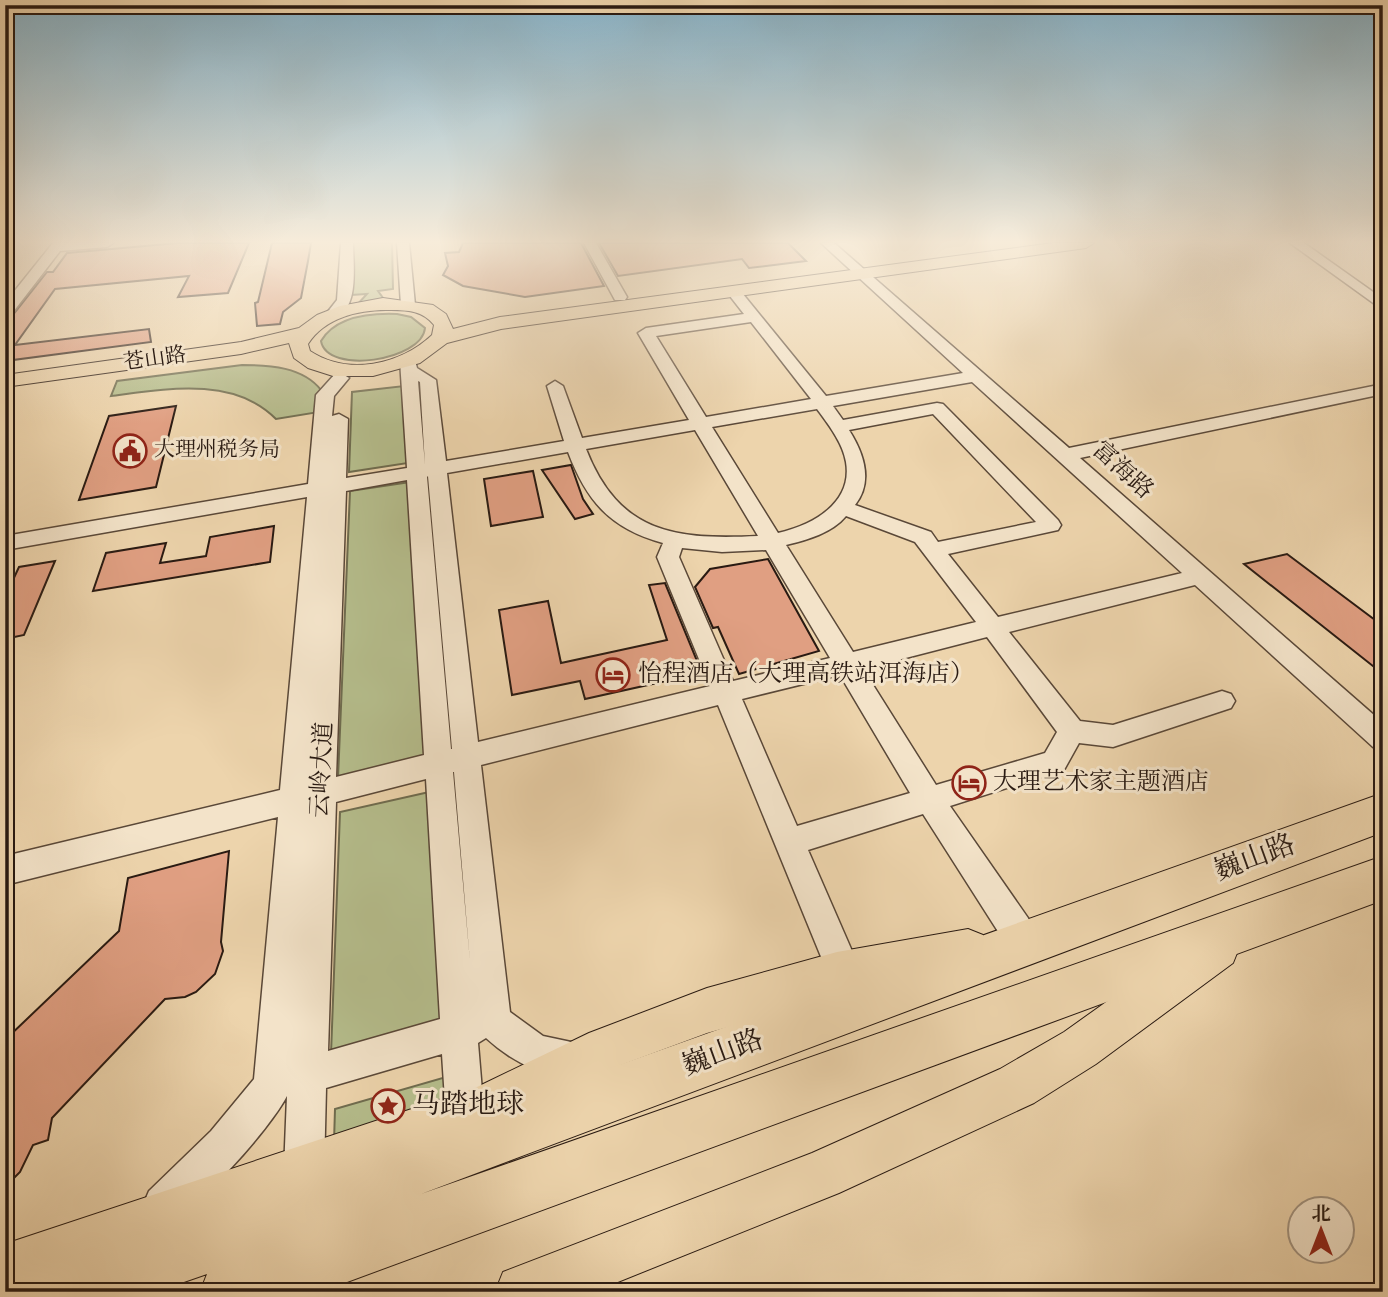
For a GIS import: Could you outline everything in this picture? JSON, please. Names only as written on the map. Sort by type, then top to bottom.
[{"type":"highway","name":"巍山路","points":[[61,1292],[214,1240],[1383,812]]},
{"type":"highway","points":[[232,1292],[1383,878]]},
{"type":"main road","points":[[408,305],[439,317],[484,315],[574,304]]},
{"type":"main road","points":[[304,333],[298,344],[303,356],[316,365],[341,374],[408,365],[440,339],[502,323],[643,304]]},
{"type":"main road","name":"苍山路","points":[[5,380],[241,348],[304,333],[333,314],[370,305],[408,305]]},
{"type":"main road","points":[[439,317],[444,325],[440,339]]},
{"type":"main road","name":"苍山路","points":[[5,390],[244,357],[303,356]]},
{"type":"main road","points":[[523,1292],[821,1175],[1017,1086],[1080,1048],[1253,925]]},
{"type":"main road","points":[[5,1271],[465,1115],[529,1089],[624,1041],[746,1000],[925,956],[1025,943]]},
{"type":"street","points":[[333,314],[341,304]]},
{"type":"street","points":[[555,386],[576,444],[602,500],[633,525],[674,542],[730,546],[774,544],[817,528],[845,508],[857,477],[856,460],[840,426],[743,304]]},
{"type":"street","name":"富海路","points":[[895,304],[1383,739]]},
{"type":"street","points":[[754,317],[646,333],[930,801],[1025,943]]},
{"type":"street","points":[[408,365],[428,380],[427,470],[438,764],[465,1115]]},
{"type":"street","points":[[133,1228],[197,1174],[242,1126],[272,1086],[308,796],[327,488],[325,396],[341,374]]},
{"type":"street","points":[[5,543],[976,376]]},
{"type":"street","points":[[1065,455],[1383,389]]},
{"type":"street","points":[[840,426],[937,408],[1051,525],[934,550]]},
{"type":"street","points":[[427,470],[466,757],[493,1021],[521,1045],[572,1059],[588,1058]]},
{"type":"street","points":[[845,508],[923,537],[1072,730],[1113,736],[1223,701]]},
{"type":"street","points":[[674,542],[668,557],[845,974]]},
{"type":"street","points":[[5,871],[1199,576]]},
{"type":"street","points":[[788,842],[1054,762],[1072,730]]},
{"type":"street","name":"云岭大道","points":[[304,1171],[309,1076],[308,796]]},
{"type":"street","points":[[272,1086],[493,1021]]},
{"type":"green space","points":[[376,314],[411,317],[425,328],[420,339],[408,349],[392,356],[356,361],[339,358],[327,352],[321,341],[345,321]]},
{"type":"green space","points":[[242,365],[275,367],[305,376],[321,390],[319,412],[276,419],[259,405],[240,396],[198,389],[111,396],[117,381]]},
{"type":"green space","points":[[404,386],[408,463],[349,472],[352,392]]},
{"type":"green space","points":[[417,481],[433,758],[338,778],[350,491]]},
{"type":"green space","points":[[438,790],[451,1021],[331,1054],[340,812]]},
{"type":"green space","points":[[446,1077],[447,1109],[334,1142],[335,1109]]},
{"type":"building","points":[[22,304],[45,304],[15,345],[149,329],[151,342],[5,361],[5,325]]},
{"type":"building","points":[[255,304],[294,304],[283,312],[280,324],[257,326]]},
{"type":"building","name":"大理州税务局","points":[[176,406],[156,487],[79,500],[109,416]]},
{"type":"building","points":[[571,465],[583,499],[593,514],[575,519],[542,470]]},
{"type":"building","points":[[533,471],[543,517],[491,526],[484,479]]},
{"type":"building","points":[[274,526],[270,562],[93,591],[106,553],[166,543],[160,563],[206,556],[210,537]]},
{"type":"building","points":[[1287,554],[1383,626],[1383,674],[1244,564]]},
{"type":"building","points":[[768,559],[819,651],[739,674],[718,627],[713,628],[695,587],[710,569]]},
{"type":"building","points":[[55,561],[24,635],[5,639],[5,597],[19,567]]},
{"type":"building","points":[[665,583],[702,673],[585,699],[580,681],[512,695],[499,610],[548,601],[561,663],[667,640],[649,585]]},
{"type":"building","points":[[229,851],[221,942],[223,951],[215,974],[196,992],[185,997],[165,999],[52,1118],[48,1140],[33,1145],[20,1172],[5,1187],[5,1040],[119,931],[128,878]]},
{"type":"place","name":"大理州税务局","points":[[130,451]]},
{"type":"place","name":"怡程酒店（大理高铁站洱海店）","points":[[613,675]]},
{"type":"place","name":"大理艺术家主题酒店","points":[[969,783]]},
{"type":"place","name":"马踏地球","points":[[388,1106]]}]
